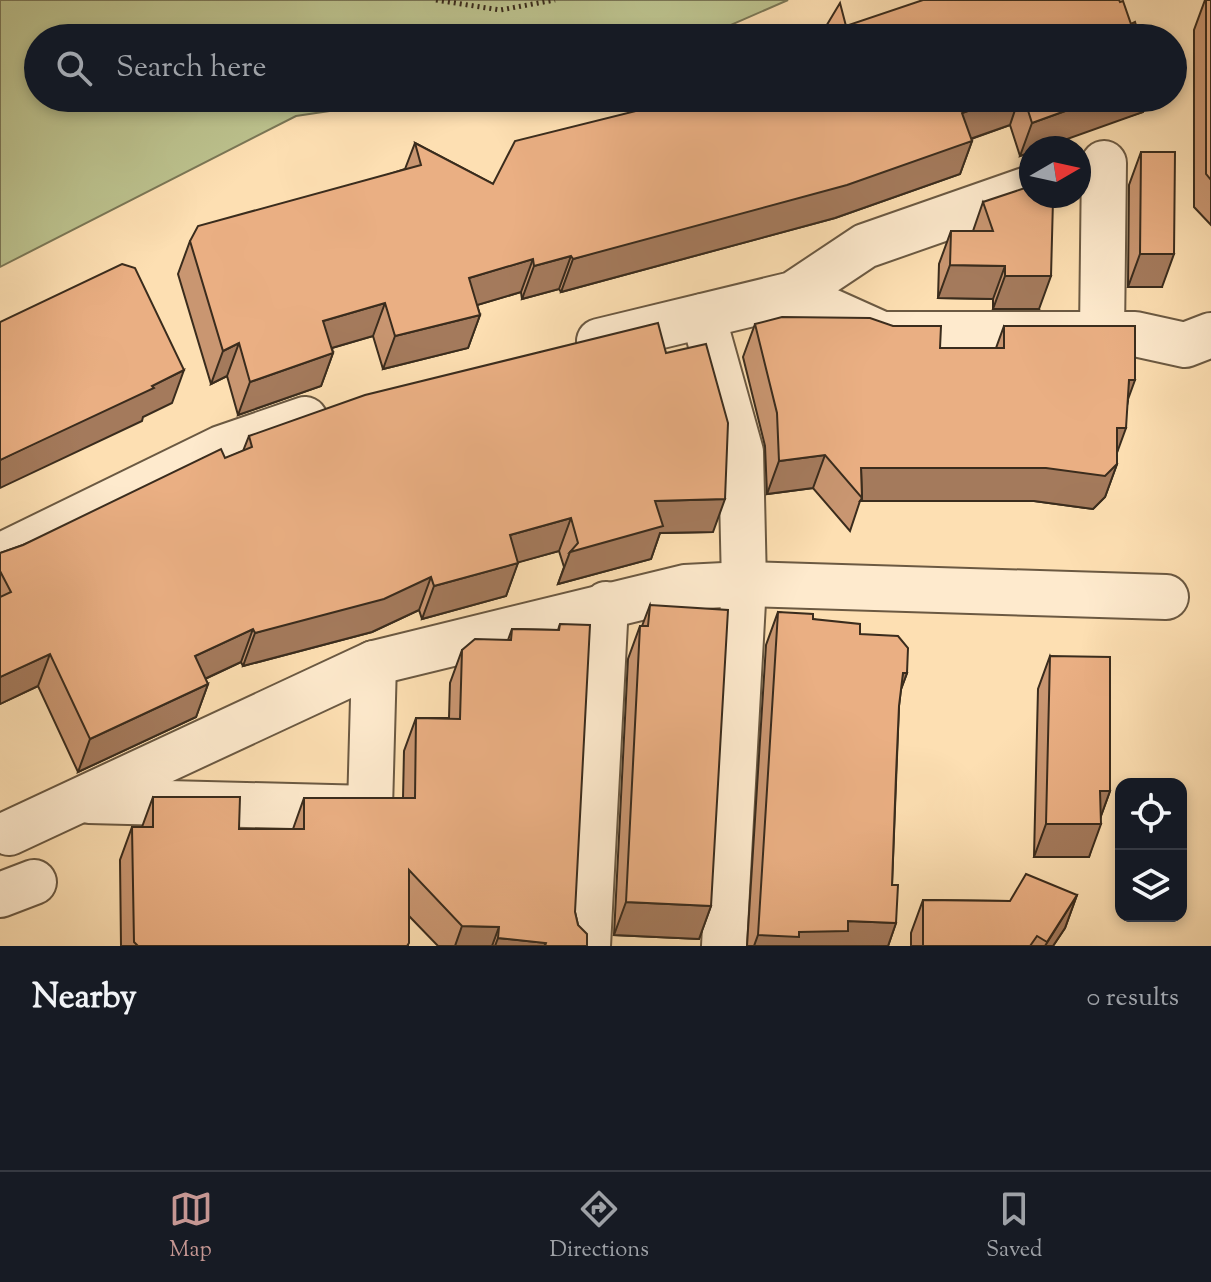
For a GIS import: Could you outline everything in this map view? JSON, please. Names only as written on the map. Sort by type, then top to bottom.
[{"type":"lane","points":[[1102,333],[1107,162]]},
{"type":"lane","points":[[563,350],[793,294],[865,246],[1019,192]]},
{"type":"lane","points":[[793,294],[882,334],[1135,334],[1185,345],[1211,335]]},
{"type":"lane","points":[[703,316],[741,452],[744,584],[724,946]]},
{"type":"lane","points":[[0,556],[221,448],[346,404]]},
{"type":"lane","points":[[9,833],[374,663],[685,587],[744,584],[1166,597]]},
{"type":"lane","points":[[588,946],[606,604]]},
{"type":"lane","points":[[79,801],[370,808],[374,663]]},
{"type":"path","points":[[436,0],[500,10],[555,0]]},
{"type":"green space","points":[[0,0],[788,0],[733,24],[24,24],[24,112],[323,112],[296,116],[0,267]]},
{"type":"building","points":[[923,0],[1119,0],[1123,1],[1131,24],[852,24]]},
{"type":"building","points":[[1206,0],[1211,0],[1211,180],[1206,174]]},
{"type":"building","points":[[840,3],[845,24],[827,24]]},
{"type":"building","points":[[632,112],[965,112],[962,113],[972,141],[847,185],[573,259],[571,256],[534,266],[533,259],[469,278],[480,315],[395,336],[385,303],[323,321],[333,353],[250,382],[239,343],[223,351],[190,241],[198,226],[421,165],[415,143],[493,184],[515,141]]},
{"type":"building","points":[[1028,112],[1062,112],[1032,123]]},
{"type":"building","points":[[1141,152],[1175,152],[1174,254],[1140,254]]},
{"type":"building","points":[[1019,190],[1019,208],[1053,208],[1051,276],[1005,276],[1005,266],[950,265],[951,231],[993,231],[983,202]]},
{"type":"building","points":[[122,264],[135,268],[184,370],[152,386],[154,388],[0,460],[0,322]]},
{"type":"building","points":[[782,317],[870,318],[893,326],[941,326],[940,348],[1004,348],[1004,326],[1135,326],[1135,380],[1129,380],[1126,428],[1117,428],[1117,464],[1105,476],[1046,468],[861,468],[862,498],[825,455],[779,461],[777,413],[755,324]]},
{"type":"building","points":[[658,323],[666,353],[706,344],[728,423],[725,499],[655,501],[663,526],[570,552],[578,543],[571,518],[510,535],[518,563],[434,586],[431,577],[384,599],[255,633],[253,629],[195,656],[208,684],[90,739],[50,654],[0,677],[0,597],[11,592],[0,571],[0,553],[23,545],[221,449],[225,458],[252,447],[249,436],[365,395]]},
{"type":"building","points":[[650,605],[728,610],[711,906],[626,902],[640,626],[648,626]]},
{"type":"building","points":[[778,612],[813,614],[813,619],[860,624],[860,634],[898,636],[908,648],[907,673],[903,673],[899,706],[892,885],[898,885],[896,923],[848,921],[848,931],[799,932],[799,937],[758,935]]},
{"type":"building","points":[[560,624],[590,625],[575,912],[578,925],[587,934],[587,946],[545,946],[546,943],[498,938],[499,927],[462,926],[409,870],[407,946],[138,946],[134,942],[132,827],[153,827],[153,797],[240,797],[239,829],[304,829],[304,798],[415,798],[416,718],[460,719],[462,650],[475,639],[511,640],[512,629],[559,630]]},
{"type":"building","points":[[1050,656],[1110,657],[1110,791],[1100,791],[1101,824],[1046,824]]},
{"type":"building","points":[[1026,874],[1077,895],[1047,942],[1037,936],[1030,946],[923,946],[923,900],[1010,901]]}]
